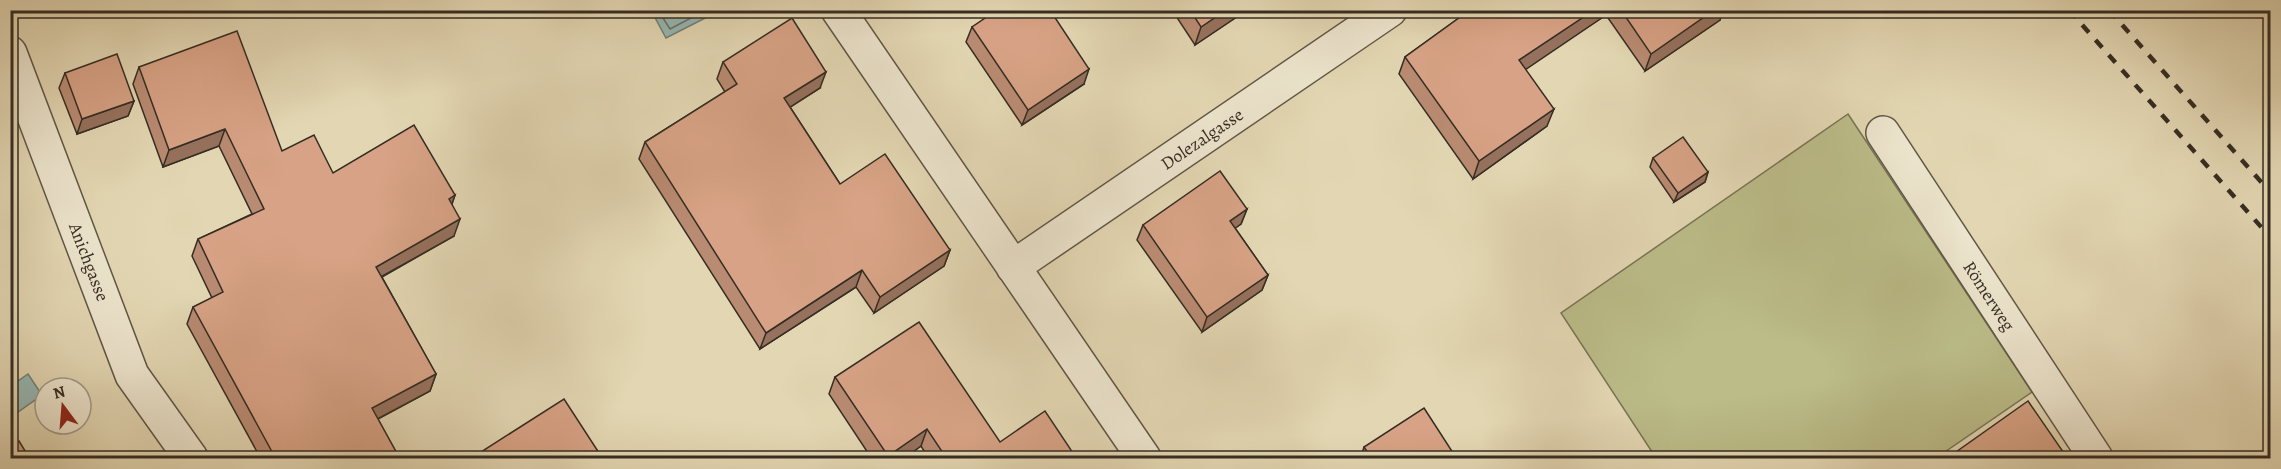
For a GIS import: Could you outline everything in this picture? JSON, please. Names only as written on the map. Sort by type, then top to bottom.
[{"type":"street","points":[[838,10],[1144,459]]},
{"type":"street","name":"Dolezalgasse","points":[[1013,267],[1390,10]]},
{"type":"street","name":"Anichgasse","points":[[10,53],[132,375],[191,459]]},
{"type":"street","name":"Römerweg","points":[[1882,133],[2096,459]]},
{"type":"green space","points":[[1848,114],[2032,392],[1936,458],[1656,458],[1561,313]]},
{"type":"water","points":[[656,10],[719,11],[666,38],[652,12]]},
{"type":"water","points":[[28,374],[33,382],[33,401],[11,417],[11,386]]},
{"type":"building","points":[[997,10],[1050,10],[1089,69],[1028,110],[972,27]]},
{"type":"building","points":[[1190,10],[1226,10],[1201,27]]},
{"type":"building","points":[[1470,10],[1594,10],[1519,60],[1554,109],[1479,161],[1405,57]]},
{"type":"building","points":[[1621,10],[1714,10],[1651,54]]},
{"type":"building","points":[[792,18],[826,72],[784,98],[840,184],[885,154],[950,250],[880,297],[862,270],[766,333],[645,142],[737,84],[723,62]]},
{"type":"building","points":[[237,31],[282,151],[314,135],[333,173],[414,125],[455,195],[449,199],[460,219],[376,267],[436,374],[372,408],[400,459],[276,459],[193,307],[223,292],[198,239],[264,209],[225,129],[169,150],[139,67]]},
{"type":"building","points":[[117,54],[134,101],[82,119],[65,73]]},
{"type":"building","points":[[1683,137],[1708,172],[1678,193],[1653,158]]},
{"type":"building","points":[[1220,171],[1247,209],[1230,221],[1268,275],[1207,317],[1143,225]]},
{"type":"building","points":[[919,322],[1000,442],[1045,411],[1077,459],[947,459],[927,429],[888,456],[835,377]]},
{"type":"building","points":[[564,399],[603,459],[486,459],[481,452]]},
{"type":"building","points":[[2028,401],[2068,459],[1960,459],[1956,452]]},
{"type":"building","points":[[1424,408],[1457,459],[1372,459],[1364,447]]},
{"type":"building","points":[[19,441],[30,459],[10,459],[10,447]]},
{"type":"railway","points":[[2069,10],[2270,237]]},
{"type":"railway","points":[[2109,10],[2270,192]]}]
